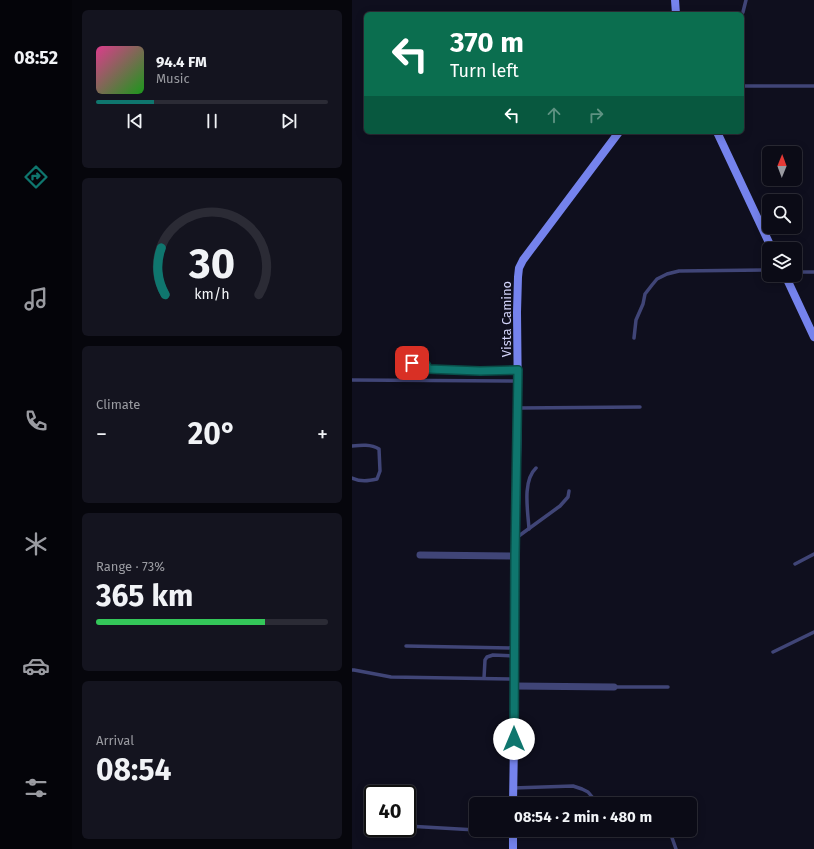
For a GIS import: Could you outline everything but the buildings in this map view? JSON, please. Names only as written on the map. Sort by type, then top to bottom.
[{"type":"street","points":[[675,0],[676,12]]},
{"type":"street","name":"Vista Camino","points":[[513,797],[515,539],[518,408],[517,312],[519,268],[523,260],[618,134]]},
{"type":"street","points":[[718,134],[769,242]]},
{"type":"street","points":[[789,282],[814,336]]},
{"type":"street","points":[[420,555],[515,556]]},
{"type":"street","points":[[515,682],[614,687]]},
{"type":"street","points":[[513,837],[513,849]]},
{"type":"lane","points":[[743,12],[746,0]]},
{"type":"lane","points":[[744,86],[814,86]]},
{"type":"lane","points":[[634,338],[636,320],[643,304],[645,294],[657,279],[667,274],[679,271],[762,270]]},
{"type":"lane","points":[[802,272],[814,272]]},
{"type":"lane","points":[[428,369],[428,367],[420,361],[416,360],[412,363],[412,368],[418,373],[424,373],[428,369],[480,371],[518,370]]},
{"type":"lane","points":[[352,380],[518,381]]},
{"type":"lane","points":[[518,408],[640,407]]},
{"type":"lane","points":[[352,446],[365,445],[379,449],[380,471],[377,479],[366,482],[357,481],[352,478]]},
{"type":"lane","points":[[529,529],[529,478],[536,468]]},
{"type":"lane","points":[[515,539],[560,506],[568,498],[569,491]]},
{"type":"lane","points":[[796,564],[814,554]]},
{"type":"lane","points":[[773,652],[814,632]]},
{"type":"lane","points":[[406,646],[515,652]]},
{"type":"lane","points":[[484,678],[486,657],[515,652]]},
{"type":"lane","points":[[352,670],[391,677],[484,678],[515,682]]},
{"type":"lane","points":[[614,687],[668,687]]},
{"type":"lane","points":[[514,788],[573,786],[588,792],[593,797]]},
{"type":"lane","points":[[416,827],[469,830]]},
{"type":"lane","points":[[672,837],[676,849]]},
{"type":"route","points":[[412,363],[416,360],[425,364],[428,369],[442,370],[518,370],[514,739]]}]
